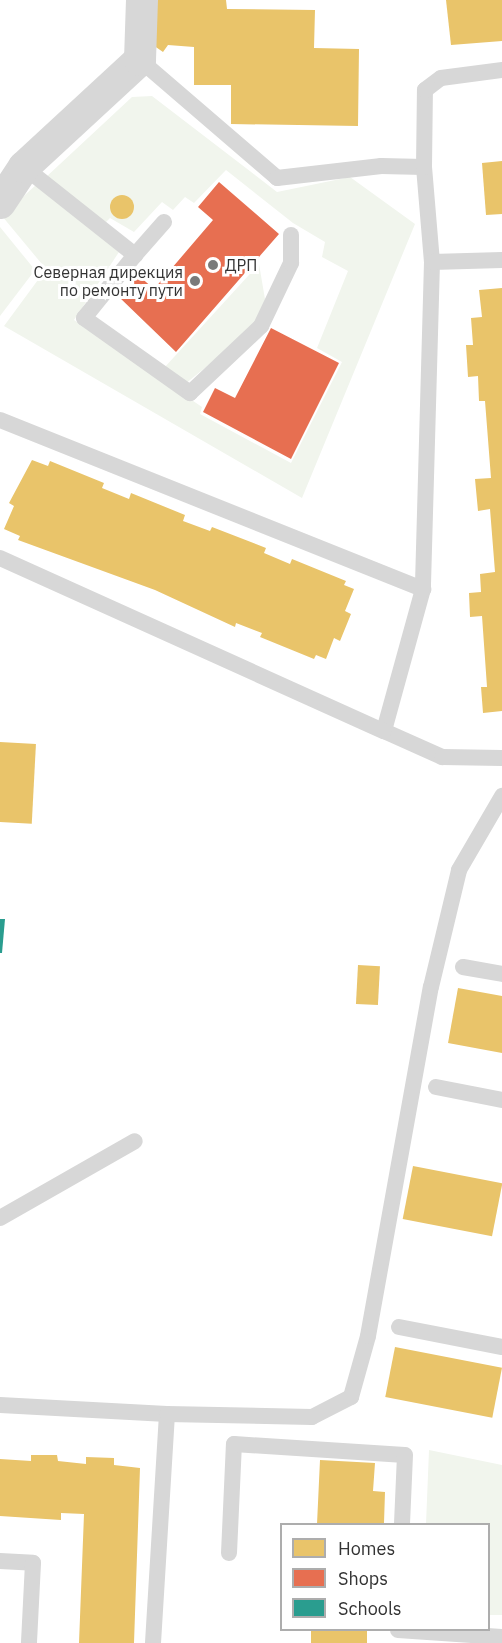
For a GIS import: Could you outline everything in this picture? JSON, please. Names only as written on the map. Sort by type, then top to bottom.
[{"type":"street","points":[[0,203],[24,167],[140,60],[142,0]]},
{"type":"lane","points":[[140,60],[278,178],[381,166],[424,167]]},
{"type":"lane","points":[[384,731],[423,590],[432,262],[424,167],[425,90],[441,78],[502,70]]},
{"type":"lane","points":[[24,167],[135,255]]},
{"type":"lane","points":[[164,222],[84,318],[190,393],[261,326],[291,263],[291,235]]},
{"type":"lane","points":[[432,262],[502,260]]},
{"type":"lane","points":[[0,420],[423,590]]},
{"type":"lane","points":[[0,558],[442,757],[502,758]]},
{"type":"lane","points":[[0,1405],[166,1414],[312,1417],[351,1397],[368,1335],[431,987],[459,870],[502,796]]},
{"type":"lane","points":[[464,967],[502,974]]},
{"type":"lane","points":[[436,1087],[502,1100]]},
{"type":"lane","points":[[0,1218],[135,1141]]},
{"type":"lane","points":[[399,1327],[502,1347]]},
{"type":"lane","points":[[153,1643],[166,1414]]},
{"type":"lane","points":[[229,1553],[234,1444],[405,1455],[402,1523]]},
{"type":"lane","points":[[0,1561],[33,1563],[29,1643]]},
{"type":"lane","points":[[428,1631],[502,1636]]},
{"type":"shaded area","points":[[152,96],[277,192],[350,177],[415,224],[302,498],[4,326],[46,269],[2,216],[37,184],[119,252],[74,320],[202,407],[200,414],[291,463],[342,362],[317,348],[348,271],[322,257],[325,242],[293,223],[226,170],[194,203],[185,197],[173,210],[162,202],[134,232],[110,218],[104,224],[45,178],[132,97]]},
{"type":"shaded area","points":[[0,227],[35,270],[0,316]]},
{"type":"shaded area","points":[[259,264],[266,305],[257,326],[185,384],[164,368]]},
{"type":"shaded area","points":[[429,1450],[502,1465],[502,1615],[490,1615],[490,1523],[426,1523]]},
{"type":"building: Homes","points":[[153,0],[226,0],[227,9],[315,10],[314,48],[359,49],[358,126],[231,124],[231,85],[194,85],[194,47],[168,45],[163,52],[150,43]]},
{"type":"building: Homes","points":[[446,0],[502,0],[502,41],[451,45]]},
{"type":"building: Homes","points":[[502,161],[502,214],[486,215],[482,163]]},
{"type":"building: Homes","points":[[122,195],[131,198],[134,207],[131,216],[122,219],[113,216],[110,207],[113,198]]},
{"type":"building: Homes","points":[[502,288],[502,711],[483,713],[481,687],[487,687],[482,616],[470,617],[469,593],[481,592],[480,574],[495,572],[490,509],[478,511],[475,479],[491,478],[485,401],[479,401],[478,376],[468,377],[466,345],[473,345],[471,318],[482,317],[479,290]]},
{"type":"building: Homes","points":[[32,460],[48,466],[50,461],[104,483],[102,488],[129,499],[131,493],[185,515],[183,521],[210,531],[212,527],[266,548],[264,553],[290,564],[292,559],[346,581],[344,585],[354,589],[345,611],[351,614],[340,641],[334,638],[326,659],[316,655],[314,659],[260,637],[262,633],[236,623],[235,627],[155,590],[18,540],[20,536],[4,529],[14,506],[9,503]]},
{"type":"building: Homes","points":[[0,742],[36,744],[32,824],[0,822]]},
{"type":"building: Homes","points":[[358,965],[380,966],[378,1005],[356,1004]]},
{"type":"building: Homes","points":[[458,988],[502,996],[502,1053],[448,1043]]},
{"type":"building: Homes","points":[[413,1166],[502,1183],[492,1236],[403,1219]]},
{"type":"building: Homes","points":[[395,1347],[502,1368],[492,1418],[385,1397]]},
{"type":"building: Homes","points":[[31,1455],[57,1455],[58,1461],[86,1464],[86,1457],[114,1458],[114,1465],[140,1468],[134,1643],[79,1643],[84,1514],[61,1513],[61,1520],[0,1516],[0,1459],[31,1461]]},
{"type":"building: Homes","points":[[320,1460],[375,1463],[373,1491],[385,1492],[384,1523],[317,1523]]},
{"type":"building: Homes","points":[[311,1631],[367,1631],[367,1643],[311,1643]]},
{"type":"building: Shops","name":"ДРП","points":[[219,182],[279,234],[176,352],[119,297],[138,275],[154,289],[213,220],[198,207]]},
{"type":"building: Shops","points":[[271,328],[339,363],[291,459],[203,412],[215,388],[235,398]]},
{"type":"building: Schools","points":[[0,919],[5,919],[2,953],[0,953]]},
{"type":"place","name":"ДРП","points":[[213,265]]},
{"type":"place","name":"Северная дирекция по ремонту пути","points":[[195,281]]}]
